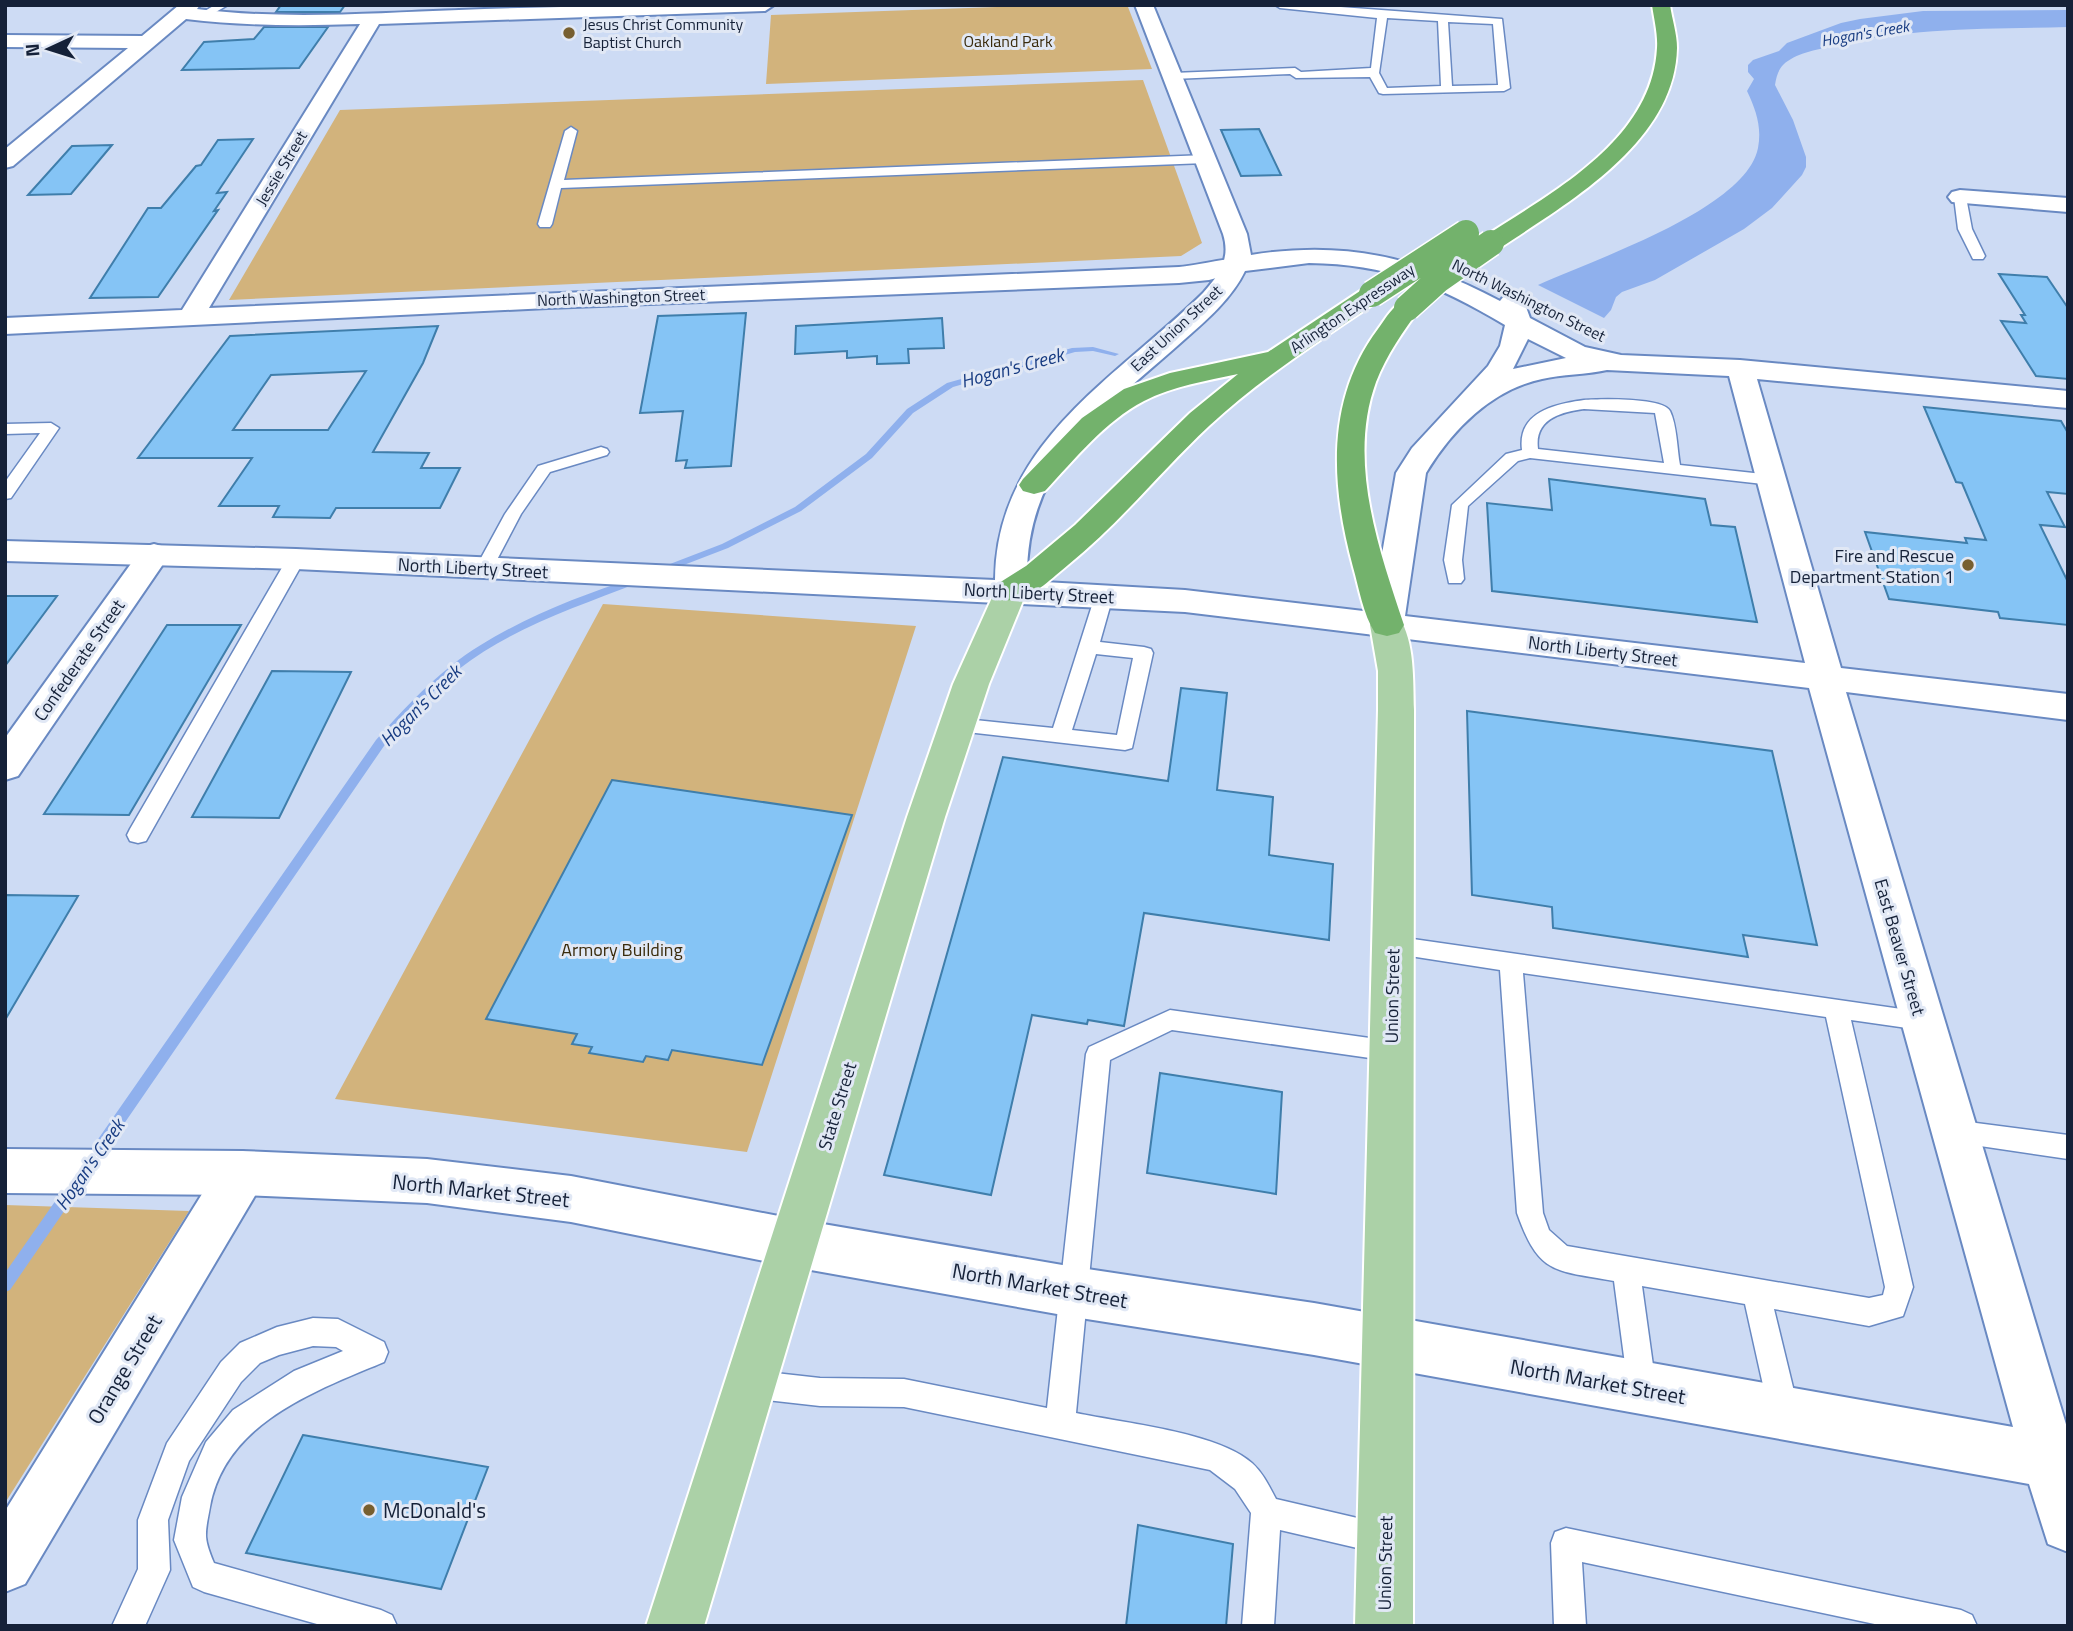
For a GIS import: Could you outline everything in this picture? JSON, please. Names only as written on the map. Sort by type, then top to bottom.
[{"type":"highway","name":"Arlington Expressway","points":[[1387,625],[1353,505],[1348,445],[1355,404],[1367,368],[1386,334],[1407,308],[1489,231],[1573,187],[1632,134],[1653,103],[1662,82],[1667,56],[1667,32],[1661,5]]},
{"type":"highway","name":"Arlington Expressway","points":[[1012,591],[1044,569],[1076,541],[1200,419],[1247,379],[1465,233],[1489,231]]},
{"type":"highway","points":[[1034,485],[1093,424],[1131,397],[1160,386],[1264,359],[1292,348]]},
{"type":"main road","name":"State Street","points":[[675,1626],[956,725],[981,659],[1012,591]]},
{"type":"main road","name":"Union Street","points":[[1384,1626],[1395,690],[1387,625]]},
{"type":"street","points":[[5,161],[146,42],[193,11],[291,21],[475,10],[765,5]]},
{"type":"street","points":[[1144,5],[1237,240],[1239,252],[1236,264]]},
{"type":"street","name":"Jessie Street","points":[[190,318],[373,18]]},
{"type":"street","points":[[5,41],[146,42]]},
{"type":"street","points":[[1961,197],[2068,205]]},
{"type":"street","name":"North Washington Street","points":[[1236,264],[1257,253],[1281,247],[1367,244],[1402,248],[1446,259],[1577,327],[1623,345],[1665,356],[1740,368]]},
{"type":"street","name":"North Washington Street","points":[[5,326],[1180,275],[1209,272],[1236,264],[1314,254],[1380,260],[1443,281],[1577,353],[1602,360],[1632,364],[1740,368],[2068,400]]},
{"type":"street","name":"East Union Street","points":[[1012,591],[1011,553],[1014,534],[1034,485],[1059,441],[1108,389],[1163,345],[1197,312],[1226,281],[1236,264]]},
{"type":"street","points":[[1503,288],[1515,304],[1520,323]]},
{"type":"street","name":"Union Street","points":[[1387,625],[1411,473],[1423,454],[1479,395],[1516,343],[1520,323]]},
{"type":"street","name":"Union Street","points":[[1479,395],[1511,379],[1544,370],[1576,365],[1632,364]]},
{"type":"street","name":"East Beaver Street","points":[[1740,368],[1819,645],[1831,709],[1953,1131],[2059,1462],[2068,1524]]},
{"type":"street","name":"North Liberty Street","points":[[5,551],[296,559],[1012,591],[1212,604],[2068,706]]},
{"type":"street","name":"Confederate Street","points":[[5,766],[154,554]]},
{"type":"street","name":"North Market Street","points":[[14,1171],[242,1173],[427,1181],[571,1199],[794,1243],[1388,1343],[2059,1462]]},
{"type":"street","name":"Orange Street","points":[[5,1564],[242,1173]]},
{"type":"lane","points":[[193,11],[223,5]]},
{"type":"lane","points":[[1280,5],[1382,15],[1498,21],[1504,88],[1383,91],[1373,72]]},
{"type":"lane","points":[[1173,76],[1295,71],[1296,75],[1373,72],[1377,70],[1382,15]]},
{"type":"lane","points":[[1443,19],[1447,90]]},
{"type":"lane","points":[[545,224],[571,131]]},
{"type":"lane","points":[[556,184],[1206,159]]},
{"type":"lane","points":[[1961,197],[1965,229],[1978,256]]},
{"type":"lane","points":[[1530,453],[1529,435],[1538,421],[1556,409],[1603,402],[1644,406],[1661,411],[1673,470]]},
{"type":"lane","points":[[5,429],[51,428],[5,494]]},
{"type":"lane","points":[[484,569],[513,514],[544,469],[601,452]]},
{"type":"lane","points":[[1455,579],[1453,560],[1460,505],[1512,457],[1530,453],[1772,480]]},
{"type":"lane","points":[[138,835],[296,559]]},
{"type":"lane","points":[[1060,737],[1104,596]]},
{"type":"lane","points":[[956,725],[1125,743],[1144,653],[1089,646]]},
{"type":"lane","points":[[1392,945],[1921,1020]]},
{"type":"lane","points":[[1511,961],[1531,1213],[1539,1238],[1560,1258],[1868,1312],[1893,1306],[1899,1287],[1836,1008]]},
{"type":"lane","points":[[1060,1426],[1098,1054],[1170,1020],[1391,1051]]},
{"type":"lane","points":[[1953,1131],[2068,1147]]},
{"type":"lane","points":[[1626,1269],[1643,1389]]},
{"type":"lane","points":[[1756,1292],[1785,1414]]},
{"type":"lane","points":[[128,1626],[154,1570],[153,1520],[177,1453],[231,1373],[250,1353],[277,1341],[313,1332],[338,1333],[374,1352],[304,1381],[243,1420],[216,1452],[197,1497],[189,1540],[204,1576],[381,1626]]},
{"type":"lane","points":[[749,1384],[820,1392],[904,1393],[1214,1457],[1240,1470],[1253,1485],[1266,1512],[1258,1626]]},
{"type":"lane","points":[[1266,1512],[1385,1540]]},
{"type":"lane","points":[[1570,1626],[1566,1543],[1961,1626]]},
{"type":"green space","name":"Oakland Park","points":[[1022,6],[1128,7],[1152,69],[766,84],[771,15]]},
{"type":"green space","points":[[1143,80],[1202,243],[1181,256],[229,300],[340,110]]},
{"type":"green space","name":"Armory Building","points":[[603,604],[916,626],[747,1152],[335,1099]]},
{"type":"green space","points":[[5,1205],[189,1211],[5,1503]]},
{"type":"water","points":[[2068,10],[2068,27],[1950,30],[1891,35],[1806,52],[1788,61],[1781,67],[1775,85],[1793,120],[1806,157],[1806,167],[1772,208],[1744,229],[1655,280],[1622,292],[1604,318],[1538,285],[1663,231],[1726,192],[1747,171],[1759,140],[1757,119],[1747,91],[1754,79],[1748,72],[1748,65],[1753,60],[1779,51],[1787,43],[1841,23],[1860,19],[1923,11]]},
{"type":"building","points":[[281,5],[345,5],[340,12],[276,12]]},
{"type":"building","points":[[264,27],[328,27],[299,68],[182,70],[204,42],[254,39]]},
{"type":"building","points":[[1259,129],[1281,175],[1241,176],[1221,130]]},
{"type":"building","points":[[253,139],[217,193],[227,192],[214,211],[218,210],[158,297],[90,298],[148,208],[161,208],[196,166],[201,165],[218,140]]},
{"type":"building","points":[[112,145],[71,194],[28,195],[72,146]]},
{"type":"building","points":[[1999,274],[2047,277],[2068,308],[2068,379],[2036,376],[2001,321],[2026,323],[2021,315],[2025,315]]},
{"type":"building","points":[[746,313],[731,466],[685,468],[687,460],[676,461],[683,411],[640,413],[658,316]]},
{"type":"building","points":[[942,318],[944,348],[908,349],[909,363],[877,364],[877,356],[847,358],[847,351],[795,354],[796,326]]},
{"type":"building","points":[[438,326],[423,363],[373,452],[429,453],[421,468],[460,468],[440,508],[336,508],[330,518],[273,517],[279,506],[219,506],[252,458],[138,458],[230,336]],"holes":[[[366,371],[328,430],[233,430],[271,375]]]},
{"type":"building","points":[[1924,407],[2061,421],[2068,433],[2068,494],[2047,492],[2065,527],[2040,525],[2068,582],[2068,625],[2000,618],[1998,612],[1889,599],[1865,532],[1967,543],[1965,538],[1986,540],[1962,483],[1956,482]]},
{"type":"building","points":[[1549,479],[1705,499],[1711,525],[1735,527],[1757,622],[1492,591],[1487,503],[1552,510]]},
{"type":"building","points":[[5,596],[57,596],[5,666]]},
{"type":"building","points":[[167,625],[241,625],[129,815],[44,814]]},
{"type":"building","points":[[272,671],[351,672],[279,818],[192,817]]},
{"type":"building","points":[[1181,688],[1227,693],[1217,790],[1273,797],[1269,855],[1333,864],[1329,940],[1144,913],[1124,1026],[1088,1020],[1087,1024],[1032,1015],[991,1195],[884,1175],[1003,757],[1168,781]]},
{"type":"building","points":[[1467,711],[1772,751],[1817,945],[1743,935],[1748,957],[1553,928],[1552,907],[1472,895]]},
{"type":"building","points":[[612,780],[852,815],[762,1065],[672,1050],[668,1060],[646,1056],[643,1062],[589,1053],[592,1047],[572,1044],[577,1034],[486,1019]]},
{"type":"building","points":[[5,895],[78,896],[5,1020]]},
{"type":"building","points":[[1160,1073],[1282,1092],[1276,1194],[1147,1173]]},
{"type":"building","name":"McDonald's","points":[[303,1435],[488,1467],[441,1589],[246,1553]]},
{"type":"building","points":[[1138,1525],[1233,1544],[1226,1626],[1126,1626]]},
{"type":"waterway","name":"Hogan's Creek","points":[[660,571],[725,546],[798,509],[869,456],[910,411],[950,385],[1075,350],[1093,349],[1115,354]]},
{"type":"waterway","name":"Hogan's Creek","points":[[92,1159],[380,743],[411,708],[456,666],[488,644],[549,614],[635,581]]},
{"type":"waterway","name":"Hogan's Creek","points":[[5,1285],[75,1184]]},
{"type":"place","name":"Jesus Christ Community Baptist Church","points":[[569,33]]},
{"type":"place","name":"Fire and Rescue Department Station 1","points":[[1968,565]]},
{"type":"place","name":"McDonald's","points":[[369,1510]]}]
